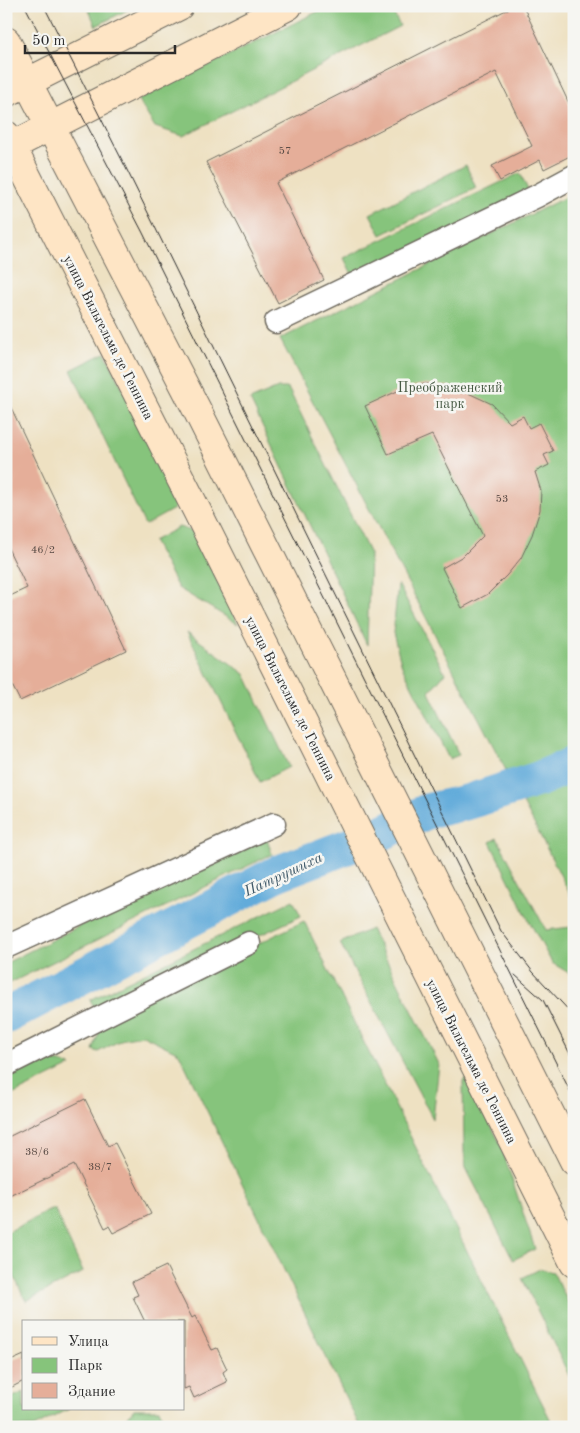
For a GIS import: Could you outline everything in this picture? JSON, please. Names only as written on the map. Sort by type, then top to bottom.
[{"type":"street","points":[[17,88],[179,6]]},
{"type":"street","points":[[8,143],[50,127],[288,6]]},
{"type":"street","points":[[6,41],[17,88],[50,127],[192,401],[574,1161]]},
{"type":"street","name":"улица Вильгельма де Геннина","points":[[8,143],[38,194],[574,1264]]},
{"type":"street","points":[[276,322],[537,196],[574,176]]},
{"type":"street","points":[[6,947],[274,824]]},
{"type":"street","points":[[6,1065],[249,942]]},
{"type":"green space","points":[[87,6],[135,6],[96,26]]},
{"type":"green space","points":[[329,6],[390,6],[400,26],[183,136],[155,127],[138,100]]},
{"type":"green space","points":[[466,165],[476,188],[381,235],[370,214]]},
{"type":"green space","points":[[520,173],[529,192],[355,280],[344,258]]},
{"type":"green space","name":"Преображенский парк","points":[[574,193],[574,902],[280,339]]},
{"type":"green space","points":[[105,353],[178,497],[174,509],[145,525],[71,370]]},
{"type":"green space","points":[[278,388],[288,388],[370,554],[367,645],[250,400]]},
{"type":"green space","points":[[179,527],[194,532],[238,624],[178,588],[153,541]]},
{"type":"green space","points":[[398,584],[445,673],[429,692],[459,755],[449,759],[402,666],[393,633]]},
{"type":"green space","points":[[187,632],[245,674],[289,767],[260,782]]},
{"type":"green space","points":[[265,832],[272,854],[6,985],[6,963]]},
{"type":"green space","points":[[497,838],[546,930],[571,927],[574,934],[574,976],[552,963],[490,842]]},
{"type":"green space","points":[[293,900],[301,916],[97,1011],[90,1000]]},
{"type":"green space","points":[[304,921],[554,1427],[360,1427],[179,1053],[143,1035],[125,1038],[98,1052],[93,1050],[103,1020]]},
{"type":"green space","points":[[371,929],[439,1064],[433,1119],[340,943]]},
{"type":"green space","points":[[37,1056],[71,1066],[6,1098],[6,1071]]},
{"type":"green space","points":[[466,1077],[500,1143],[535,1249],[513,1260],[466,1168],[463,1082]]},
{"type":"green space","points":[[54,1208],[83,1272],[26,1301],[6,1260],[6,1233]]},
{"type":"green space","points":[[540,1269],[553,1272],[574,1314],[574,1386],[522,1278]]},
{"type":"green space","points":[[22,1393],[22,1410],[67,1410],[34,1427],[6,1427],[6,1400]]},
{"type":"green space","points":[[133,1410],[159,1410],[167,1427],[120,1427]]},
{"type":"water","points":[[574,747],[574,773],[536,793],[478,815],[466,790],[527,772]]},
{"type":"building","points":[[514,6],[523,6],[574,114],[574,154],[544,169],[540,160],[500,181],[492,166],[532,146],[496,72],[432,104],[276,183],[324,280],[278,303],[206,162]]},
{"type":"building","points":[[426,384],[447,386],[492,404],[510,423],[523,416],[529,428],[539,423],[553,451],[544,455],[549,465],[535,472],[541,491],[540,510],[532,535],[521,558],[488,594],[462,608],[442,568],[463,556],[483,536],[432,435],[388,454],[365,406],[404,388]]},
{"type":"building","points":[[6,397],[126,650],[20,701],[6,673],[6,598],[27,588],[6,544]]},
{"type":"building","points":[[85,1099],[108,1146],[115,1143],[151,1214],[113,1233],[109,1226],[105,1228],[74,1165],[6,1198],[6,1138]]},
{"type":"building","points":[[166,1266],[192,1318],[195,1316],[212,1350],[217,1348],[227,1369],[223,1372],[227,1382],[194,1398],[189,1387],[185,1389],[185,1320],[144,1320],[133,1297],[138,1295],[132,1282]]},
{"type":"building","points":[[22,1356],[22,1382],[6,1390],[6,1363]]},
{"type":"waterway","name":"Патрушиха","points":[[6,1016],[278,873],[375,836],[428,811],[468,802],[539,779],[574,764]]},
{"type":"tram line","points":[[25,6],[142,231],[574,1099]]},
{"type":"tram line","points":[[44,6],[125,166],[501,931],[533,972],[574,1016]]},
{"type":"tram line","points":[[515,975],[543,1000],[574,1062]]}]
